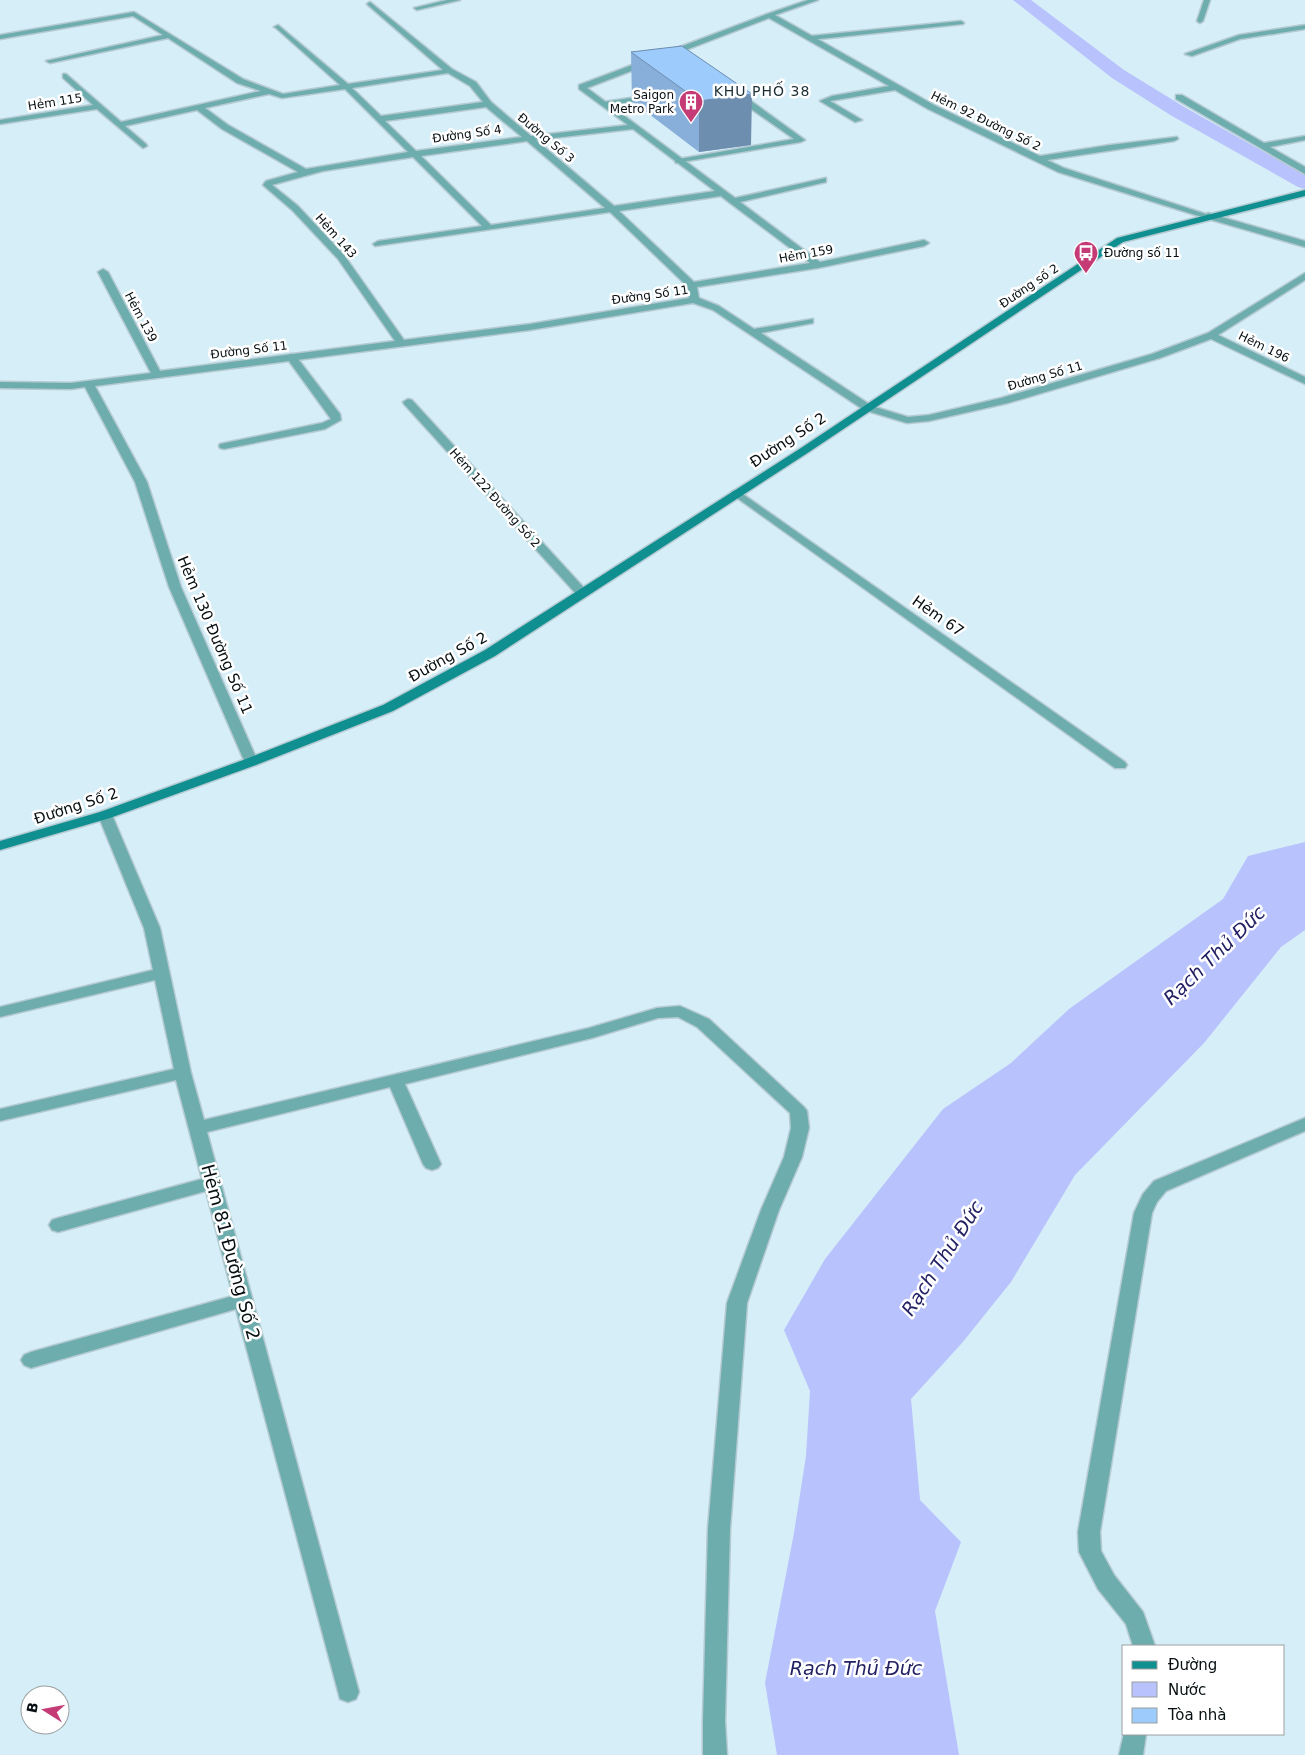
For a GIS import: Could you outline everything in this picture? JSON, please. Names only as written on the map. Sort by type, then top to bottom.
[{"type":"street","points":[[417,8],[458,0]]},
{"type":"street","points":[[815,0],[769,15],[582,87],[818,265]]},
{"type":"street","points":[[1200,21],[1207,0]]},
{"type":"street","name":"Đường Số 3","points":[[370,4],[449,71],[473,84],[488,104],[612,209],[692,284]]},
{"type":"street","points":[[0,37],[134,14],[240,81],[282,96],[449,71]]},
{"type":"street","name":"Hẻm 92 Đường Số 2","points":[[769,15],[897,88],[1061,170],[1305,244]]},
{"type":"street","points":[[810,38],[962,23]]},
{"type":"street","points":[[278,26],[346,85],[488,227]]},
{"type":"street","points":[[1188,54],[1239,37],[1305,27]]},
{"type":"street","points":[[50,61],[170,36]]},
{"type":"street","name":"Hẻm 115","points":[[66,76],[99,106]]},
{"type":"street","points":[[858,120],[826,103],[825,100],[897,88]]},
{"type":"street","points":[[119,124],[267,92]]},
{"type":"street","points":[[679,161],[801,140],[732,92]]},
{"type":"street","points":[[604,104],[659,96]]},
{"type":"street","points":[[1179,98],[1305,171]]},
{"type":"street","points":[[379,119],[488,104]]},
{"type":"street","points":[[99,106],[143,146]]},
{"type":"street","name":"Hẻm 115","points":[[4,121],[99,106]]},
{"type":"street","points":[[199,108],[225,127],[305,172]]},
{"type":"street","points":[[0,113],[4,121]]},
{"type":"street","name":"Đường Số 4","points":[[305,172],[350,163],[528,138],[634,127]]},
{"type":"street","points":[[1263,146],[1305,138]]},
{"type":"street","points":[[1039,159],[1174,139]]},
{"type":"street","name":"Hẻm 143","points":[[305,172],[267,185],[294,208],[341,257],[401,343]]},
{"type":"street","points":[[732,201],[823,180]]},
{"type":"street","points":[[378,244],[721,193]]},
{"type":"street","name":"Đường số 2","points":[[868,408],[1120,240],[1208,216],[1305,193]]},
{"type":"street","name":"Hẻm 159","points":[[692,284],[818,265],[924,243]]},
{"type":"street","name":"Hẻm 139","points":[[103,272],[157,375]]},
{"type":"street","name":"Đường Số 11","points":[[0,385],[71,386],[530,327],[694,300],[716,308],[868,408],[907,420],[929,418],[1004,401],[1156,356],[1211,335],[1305,276]]},
{"type":"street","points":[[692,284],[694,300]]},
{"type":"street","points":[[754,332],[810,321]]},
{"type":"street","name":"Hẻm 196","points":[[1211,335],[1305,381]]},
{"type":"street","points":[[224,446],[325,426],[336,420],[336,416],[291,357]]},
{"type":"street","name":"Hẻm 130 Đường Số 11","points":[[88,383],[141,482],[175,587],[252,762]]},
{"type":"street","name":"Hẻm 122 Đường Số 2","points":[[408,402],[582,593]]},
{"type":"street","name":"Đường Số 2","points":[[0,846],[105,815],[252,762],[388,708],[490,653],[868,408]]},
{"type":"street","name":"Hẻm 67","points":[[737,493],[1120,765]]},
{"type":"street","name":"Hẻm 81 Đường Số 2","points":[[105,815],[152,928],[198,1128],[348,1692]]},
{"type":"street","points":[[0,1012],[162,973]]},
{"type":"street","points":[[198,1128],[592,1033],[657,1013],[680,1011],[703,1023],[798,1111],[800,1128],[793,1157],[770,1210],[737,1303],[719,1530],[714,1722],[715,1755]]},
{"type":"street","points":[[0,1115],[184,1072]]},
{"type":"street","points":[[395,1080],[432,1164]]},
{"type":"street","points":[[1144,1645],[1135,1619],[1106,1582],[1090,1552],[1089,1532],[1143,1213],[1149,1199],[1160,1186],[1305,1124]]},
{"type":"street","points":[[58,1225],[213,1183]]},
{"type":"street","points":[[31,1360],[244,1300]]},
{"type":"street","points":[[1131,1755],[1135,1735]]},
{"type":"water","name":"Rạch Thủ Đức","points":[[1305,842],[1305,930],[1281,947],[1204,1043],[1075,1175],[1011,1282],[962,1343],[911,1399],[920,1500],[961,1542],[935,1611],[959,1755],[777,1755],[765,1683],[794,1533],[806,1456],[810,1391],[784,1330],[825,1259],[943,1109],[1011,1063],[1069,1009],[1223,899],[1248,856]]},
{"type":"building","points":[[682,46],[752,94],[699,101],[631,52]]},
{"type":"waterway","points":[[1021,0],[1118,74],[1179,112],[1305,183]]},
{"type":"place","name":"Saigon Metro Park","points":[[691,123]]},
{"type":"place","name":"Đường số 11","points":[[1086,274]]},
{"type":"district","name":"KHU PHỐ 38","points":[[762,91]]}]
